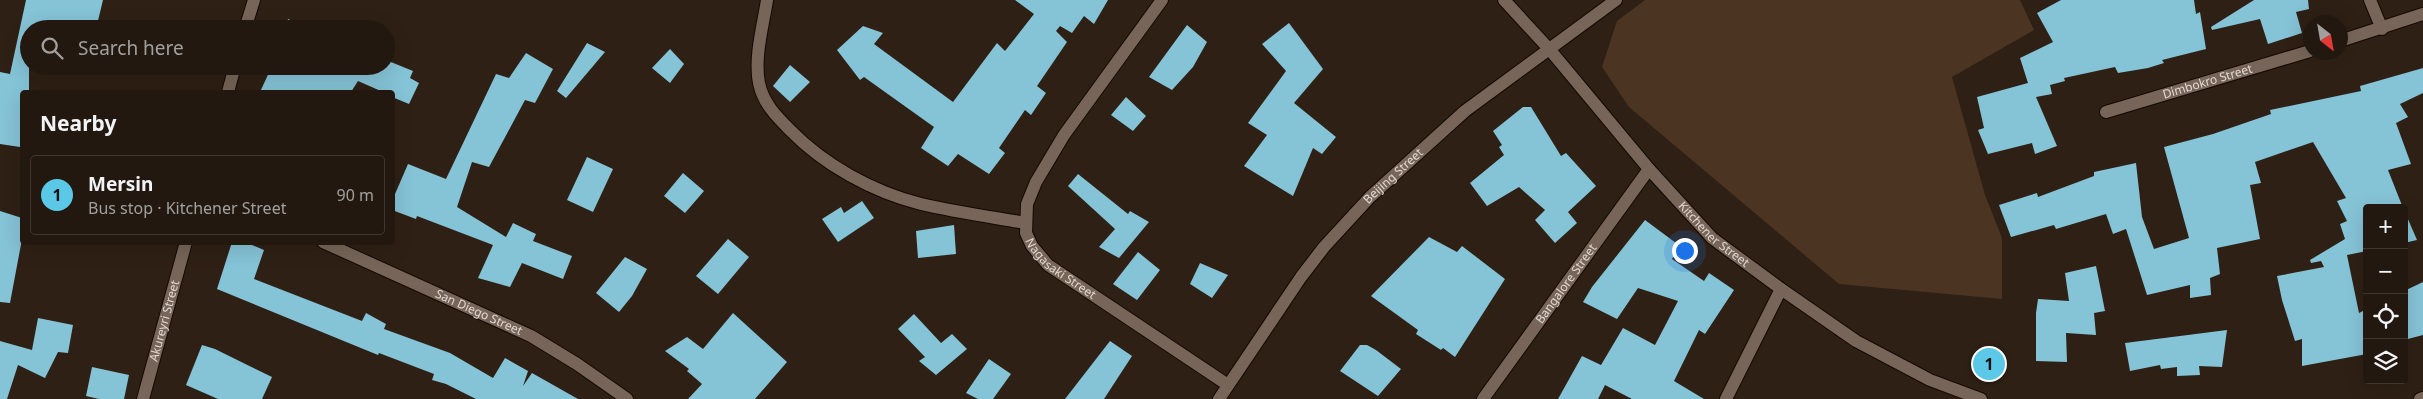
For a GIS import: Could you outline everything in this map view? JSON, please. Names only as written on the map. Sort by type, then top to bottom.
[{"type":"street","points":[[248,20],[254,0]]},
{"type":"street","points":[[767,0],[759,54],[759,83],[770,110],[800,140],[825,160],[866,184],[919,204],[1026,223]]},
{"type":"street","name":"Nagasaki Street","points":[[1162,0],[1064,135],[1036,182],[1027,204],[1026,233],[1032,246],[1048,265],[1228,385]]},
{"type":"street","name":"Kitchener Street","points":[[1504,0],[1550,50],[1649,169],[1712,238],[1781,290],[1856,341],[1930,380],[1981,399]]},
{"type":"street","name":"Beijing Street","points":[[1219,399],[1301,277],[1324,247],[1370,198],[1465,111],[1616,0]]},
{"type":"street","points":[[2370,0],[2382,29]]},
{"type":"street","points":[[2348,40],[2423,14]]},
{"type":"street","name":"Dimbokro Street","points":[[2106,112],[2303,52]]},
{"type":"street","points":[[229,90],[233,75]]},
{"type":"street","name":"Bangalore Street","points":[[1483,399],[1649,169]]},
{"type":"street","name":"Akureyri Street","points":[[143,399],[185,245]]},
{"type":"street","name":"San Diego Street","points":[[330,245],[530,336],[577,364],[626,399]]},
{"type":"street","points":[[1726,399],[1781,290]]},
{"type":"shaded area","points":[[1645,0],[2020,0],[2034,30],[1952,77],[1985,195],[2002,238],[2002,299],[1839,284],[1629,107],[1602,67],[1617,21]]},
{"type":"building","points":[[26,0],[103,0],[98,20],[22,20]]},
{"type":"building","points":[[1015,0],[1108,0],[1094,24],[1084,16],[1072,33],[1060,26],[1056,31],[1067,42],[1037,86],[1046,93],[1031,115],[1025,110],[999,148],[1005,153],[989,174],[958,154],[948,166],[921,148],[934,127],[864,77],[860,80],[837,50],[863,26],[883,33],[874,44],[953,102],[997,43],[1005,51],[1034,14]]},
{"type":"building","points":[[2061,0],[2194,0],[2196,14],[2200,12],[2206,49],[2162,60],[2164,63],[2148,68],[2118,73],[2115,67],[2064,78],[2065,81],[2050,85],[2052,94],[2036,97],[2057,146],[2035,154],[2032,143],[1988,154],[1978,130],[1984,128],[1977,97],[2028,83],[2020,58],[2053,42],[2037,13]]},
{"type":"building","points":[[2254,0],[2308,0],[2309,9],[2296,12],[2302,33],[2268,44],[2260,19],[2212,30],[2211,27]]},
{"type":"building","points":[[1289,23],[1323,69],[1294,103],[1336,137],[1322,154],[1313,148],[1293,196],[1244,166],[1267,135],[1248,123],[1286,71],[1262,44]]},
{"type":"building","points":[[1187,25],[1207,42],[1193,67],[1172,90],[1149,77]]},
{"type":"building","points":[[20,28],[20,75],[29,75],[29,90],[20,90],[20,147],[0,144],[0,72],[10,74]]},
{"type":"building","points":[[587,43],[605,52],[566,98],[557,91]]},
{"type":"building","points":[[670,49],[684,64],[670,83],[652,68]]},
{"type":"building","points":[[526,53],[553,69],[535,103],[525,100],[489,167],[472,162],[457,207],[506,237],[513,223],[536,234],[533,241],[572,256],[563,279],[522,263],[510,287],[478,278],[493,245],[417,216],[416,219],[395,211],[395,194],[408,164],[446,179],[496,74],[509,78]]},
{"type":"building","points":[[395,64],[413,71],[410,78],[419,83],[409,104],[395,98],[395,90],[378,90],[358,81],[352,90],[261,90],[268,75],[395,75]]},
{"type":"building","points":[[790,65],[810,82],[790,102],[773,86]]},
{"type":"building","points":[[2423,68],[2423,93],[2400,104],[2408,117],[2396,123],[2411,164],[2388,170],[2401,204],[2363,204],[2363,252],[2347,255],[2359,313],[2363,311],[2363,355],[2302,366],[2302,339],[2295,341],[2282,300],[2277,276],[2324,267],[2321,261],[2311,263],[2310,260],[2345,239],[2340,224],[2347,221],[2337,201],[2346,198],[2313,142],[2255,162],[2261,183],[2250,185],[2260,239],[2217,248],[2220,274],[2210,278],[2211,295],[2190,298],[2190,285],[2147,295],[2126,229],[2113,234],[2106,214],[2056,229],[2054,225],[2011,237],[1999,205],[2037,193],[2038,197],[2094,176],[2094,172],[2136,163],[2142,217],[2154,249],[2189,238],[2164,147],[2213,134],[2271,114],[2270,110],[2361,91],[2360,86]]},
{"type":"building","points":[[1126,97],[1146,116],[1133,131],[1111,115]]},
{"type":"building","points":[[1523,107],[1531,107],[1561,156],[1566,153],[1596,186],[1568,212],[1577,223],[1555,243],[1535,220],[1545,210],[1519,187],[1487,206],[1470,183],[1504,155],[1499,147],[1502,145],[1493,131]]},
{"type":"building","points":[[587,157],[613,169],[593,212],[567,200]]},
{"type":"building","points":[[683,173],[704,191],[685,213],[664,196]]},
{"type":"building","points":[[1078,174],[1128,214],[1130,211],[1149,222],[1119,258],[1099,247],[1115,229],[1068,186]]},
{"type":"building","points":[[862,201],[874,218],[838,242],[822,219],[841,207],[844,213]]},
{"type":"building","points":[[0,211],[20,217],[21,245],[10,303],[0,302]]},
{"type":"building","points":[[2408,219],[2417,240],[2408,242]]},
{"type":"building","points":[[1645,220],[1680,246],[1672,259],[1704,281],[1709,273],[1734,290],[1705,334],[1699,330],[1674,381],[1704,399],[1632,399],[1605,385],[1598,399],[1558,399],[1582,356],[1601,365],[1623,328],[1655,345],[1678,301],[1638,288],[1617,319],[1583,302],[1592,287]]},
{"type":"building","points":[[954,225],[956,254],[918,258],[916,231]]},
{"type":"building","points":[[1429,237],[1457,252],[1462,246],[1505,279],[1455,357],[1443,348],[1441,350],[1416,334],[1418,330],[1371,296]]},
{"type":"building","points":[[728,239],[749,257],[718,294],[696,276]]},
{"type":"building","points":[[231,245],[252,245],[264,250],[254,279],[362,321],[366,313],[386,324],[384,329],[450,353],[493,378],[505,358],[528,371],[523,386],[532,373],[578,399],[476,399],[446,384],[432,380],[434,374],[379,353],[378,355],[217,289]]},
{"type":"building","points":[[1138,252],[1160,270],[1137,300],[1113,284]]},
{"type":"building","points":[[625,257],[647,269],[632,296],[619,312],[596,293]]},
{"type":"building","points":[[1200,263],[1228,275],[1212,298],[1190,284]]},
{"type":"building","points":[[2096,266],[2105,311],[2094,313],[2096,335],[2066,333],[2067,362],[2036,361],[2036,313],[2038,299],[2069,301],[2065,273]]},
{"type":"building","points":[[2423,282],[2423,335],[2408,339],[2408,294],[2408,289]]},
{"type":"building","points":[[733,313],[787,362],[755,399],[688,399],[702,384],[687,371],[689,369],[665,351],[687,337],[703,349]]},
{"type":"building","points":[[914,314],[941,343],[952,334],[967,349],[936,375],[919,361],[925,357],[898,329]]},
{"type":"building","points":[[38,318],[73,325],[68,353],[58,352],[45,378],[18,365],[7,399],[0,399],[0,341],[32,350]]},
{"type":"building","points":[[2227,330],[2222,367],[2199,366],[2200,375],[2177,376],[2177,367],[2161,369],[2160,365],[2130,371],[2125,343]]},
{"type":"building","points":[[1110,341],[1132,356],[1104,399],[1065,399]]},
{"type":"building","points":[[202,345],[215,349],[272,377],[262,399],[218,399],[186,385]]},
{"type":"building","points":[[1360,345],[1367,345],[1376,350],[1401,369],[1378,396],[1340,371]]},
{"type":"building","points":[[989,359],[1011,374],[993,399],[978,399],[966,393]]},
{"type":"building","points":[[92,367],[129,375],[124,399],[99,399],[86,396]]},
{"type":"place","name":"Mersin","points":[[1989,364]]}]
